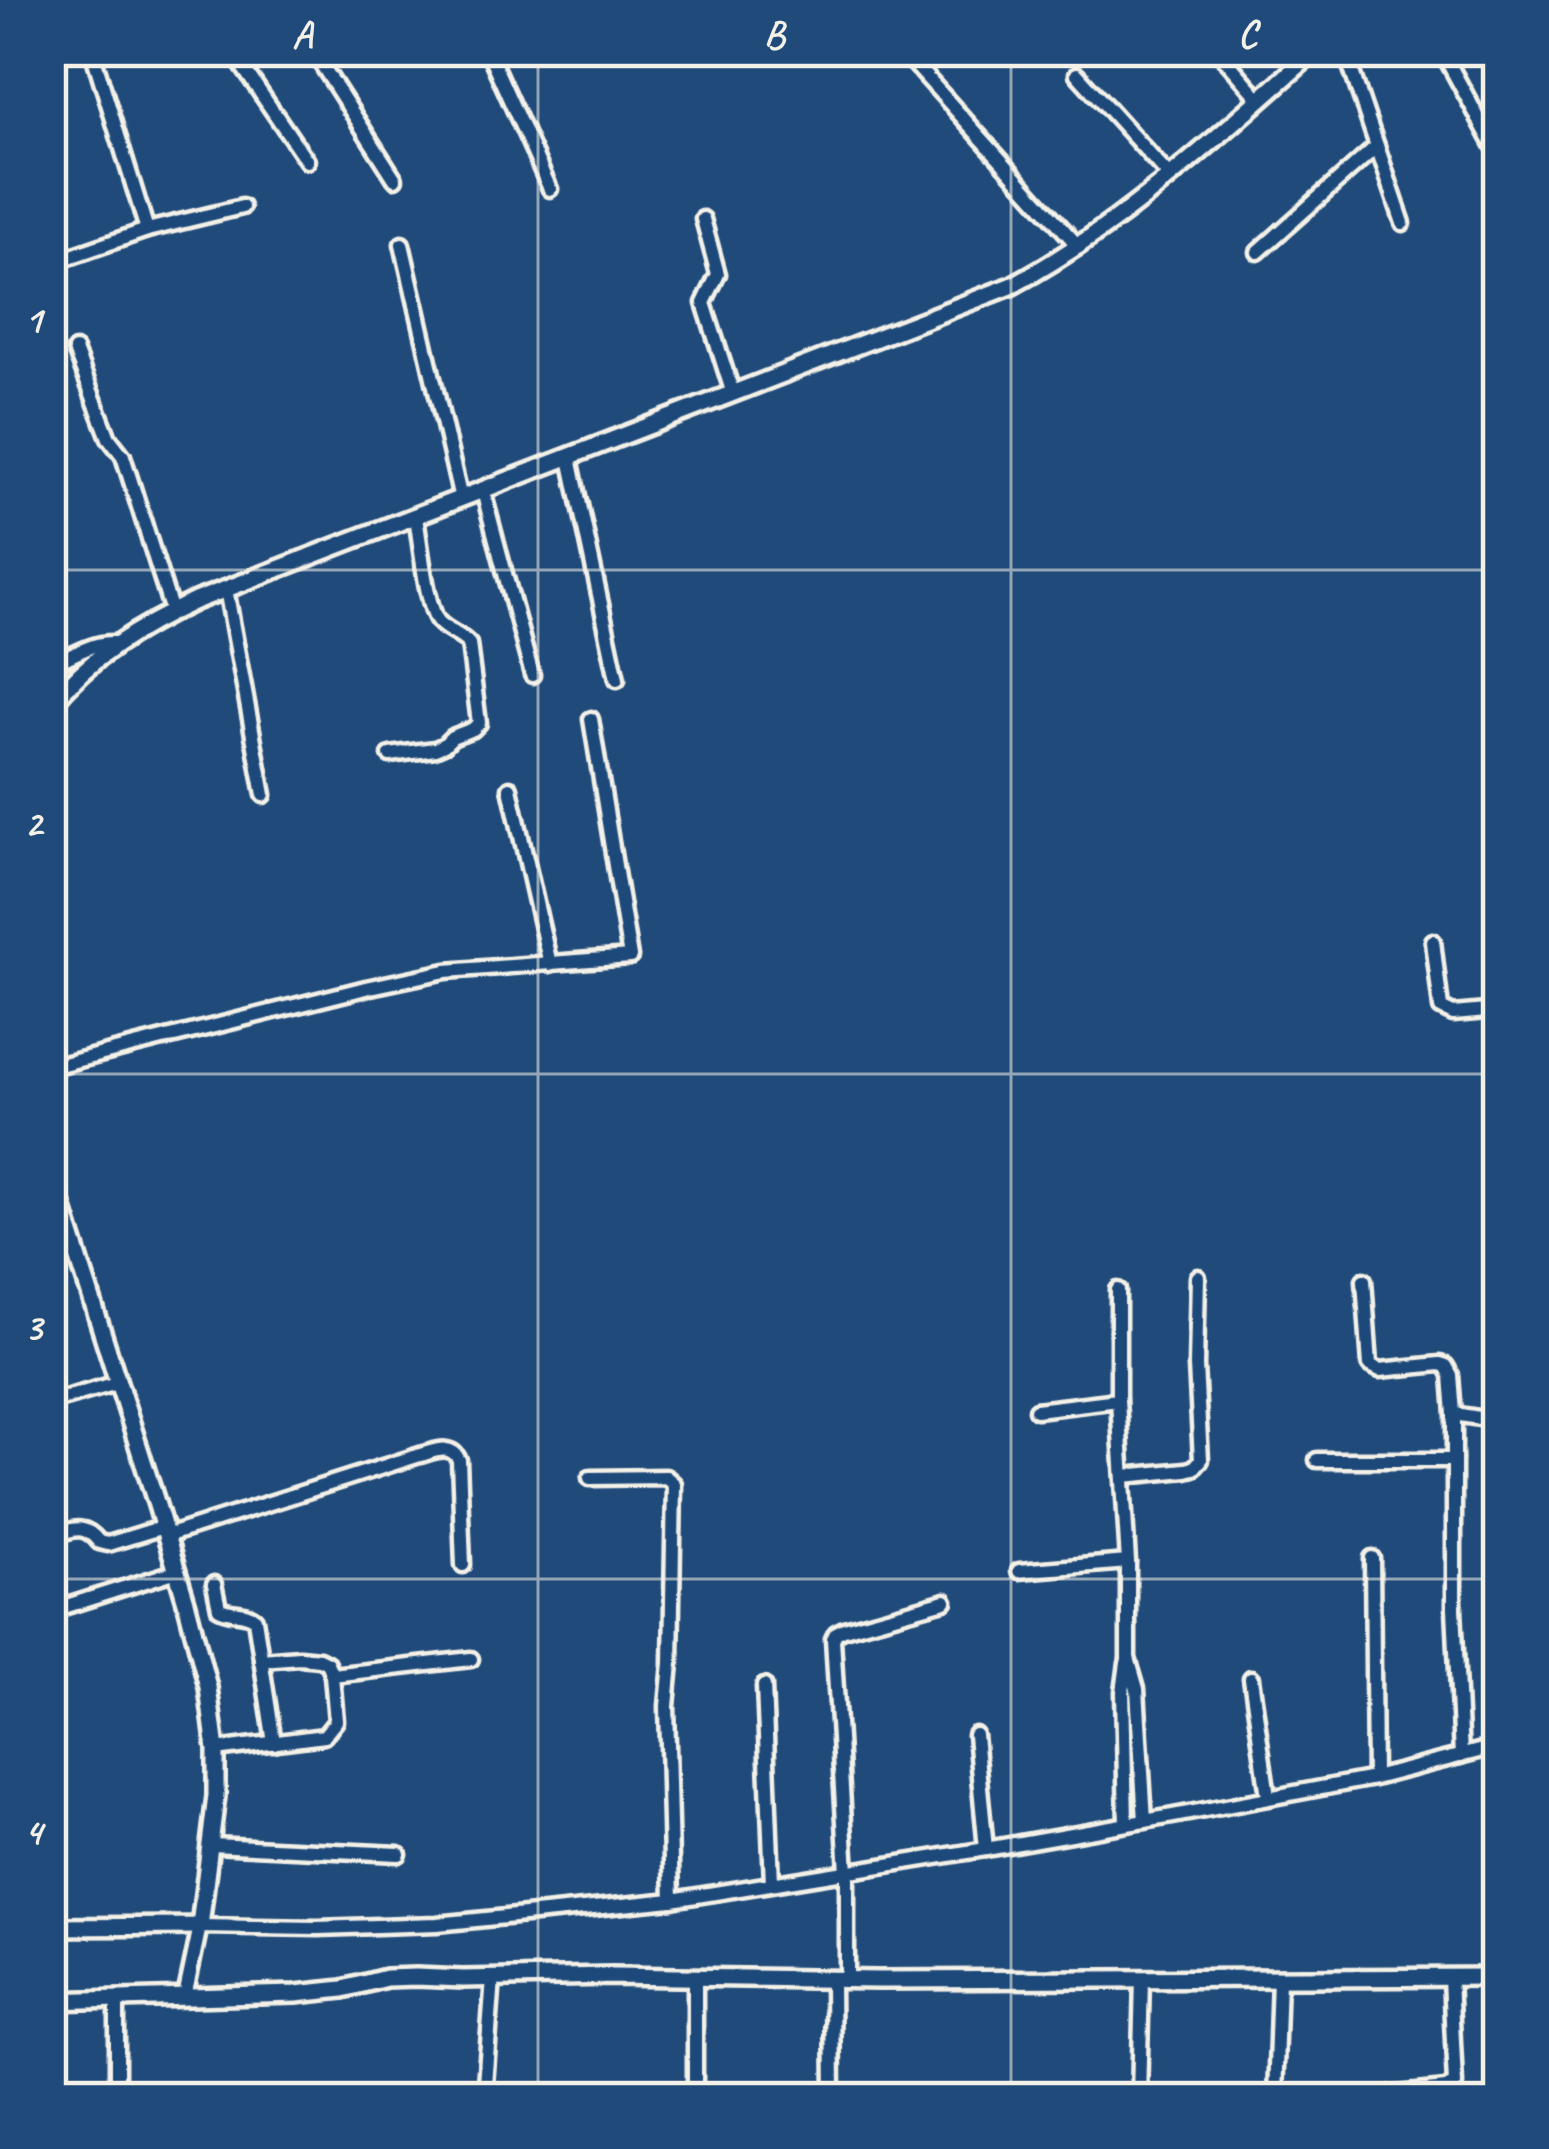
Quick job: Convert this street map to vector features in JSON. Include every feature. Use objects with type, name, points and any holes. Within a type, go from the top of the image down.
[{"type":"main road","points":[[51,705],[83,668],[172,612],[991,295],[1034,274],[1132,210],[1315,51]]},
{"type":"main road","points":[[51,1171],[177,1571],[208,1687],[216,1750],[212,1845],[200,1926],[51,1927]]},
{"type":"main road","points":[[51,2001],[296,1994],[398,1977],[1491,1977]]},
{"type":"street","points":[[92,51],[147,230]]},
{"type":"street","points":[[232,51],[307,161]]},
{"type":"street","points":[[313,51],[394,179]]},
{"type":"street","points":[[488,51],[550,189]]},
{"type":"street","points":[[903,51],[1078,247]]},
{"type":"street","points":[[1218,51],[1259,98]]},
{"type":"street","points":[[1345,51],[1403,224]]},
{"type":"street","points":[[1442,51],[1494,138],[1498,154]]},
{"type":"street","points":[[1077,74],[1170,177]]},
{"type":"street","points":[[1258,252],[1377,146]]},
{"type":"street","points":[[51,224],[61,254],[69,257],[147,230],[242,207]]},
{"type":"street","points":[[703,219],[718,274],[704,303],[733,394]]},
{"type":"street","points":[[402,244],[461,499]]},
{"type":"street","points":[[75,350],[109,438],[123,456],[172,612]]},
{"type":"street","points":[[570,458],[616,679]]},
{"type":"street","points":[[483,491],[532,675]]},
{"type":"street","points":[[391,755],[444,745],[473,729],[480,718],[469,644],[439,622],[431,605],[416,517]]},
{"type":"street","points":[[226,589],[264,795]]},
{"type":"street","points":[[51,637],[56,663],[99,643],[116,643]]},
{"type":"street","points":[[51,1067],[446,971],[630,957],[591,719]]},
{"type":"street","points":[[510,788],[550,964]]},
{"type":"street","points":[[1433,941],[1442,1008],[1453,1014],[1498,1010]]},
{"type":"street","points":[[1124,1476],[1186,1470],[1201,1460],[1198,1277]]},
{"type":"street","points":[[1364,1280],[1370,1365],[1380,1370],[1440,1364],[1451,1375],[1461,1756]]},
{"type":"street","points":[[1118,1290],[1118,1400],[1128,1562],[1128,1658],[1123,1692],[1126,1823]]},
{"type":"street","points":[[51,1402],[118,1383]]},
{"type":"street","points":[[1036,1410],[1118,1400]]},
{"type":"street","points":[[1454,1414],[1498,1421]]},
{"type":"street","points":[[51,1536],[83,1529],[108,1544],[450,1450],[459,1460],[463,1565]]},
{"type":"street","points":[[1317,1460],[1454,1460]]},
{"type":"street","points":[[590,1478],[666,1477],[674,1484],[667,1706],[672,1900]]},
{"type":"street","points":[[1372,1558],[1374,1778]]},
{"type":"street","points":[[1019,1571],[1128,1562]]},
{"type":"street","points":[[51,1611],[177,1571]]},
{"type":"street","points":[[214,1584],[219,1608],[256,1619],[274,1743]]},
{"type":"street","points":[[832,2098],[847,1872],[833,1639],[844,1629],[945,1600]]},
{"type":"street","points":[[216,1750],[314,1738],[331,1731],[336,1721],[327,1663],[313,1658],[261,1660]]},
{"type":"street","points":[[1128,1658],[1137,1689],[1145,1821]]},
{"type":"street","points":[[332,1675],[471,1659]]},
{"type":"street","points":[[1251,1678],[1268,1796]]},
{"type":"street","points":[[764,1686],[772,1882]]},
{"type":"street","points":[[975,1735],[986,1850]]},
{"type":"street","points":[[185,1997],[200,1926],[437,1924],[672,1900],[1145,1821],[1374,1778],[1498,1747]]},
{"type":"street","points":[[212,1845],[399,1854]]},
{"type":"street","points":[[1491,1977],[1498,2087]]},
{"type":"street","points":[[484,2098],[493,1978]]},
{"type":"street","points":[[695,1978],[695,2098]]},
{"type":"street","points":[[1139,2098],[1142,1978]]},
{"type":"street","points":[[1275,2098],[1279,1978]]},
{"type":"street","points":[[1360,2098],[1446,2089],[1455,2084],[1450,1978]]},
{"type":"street","points":[[117,2000],[117,2098]]}]
